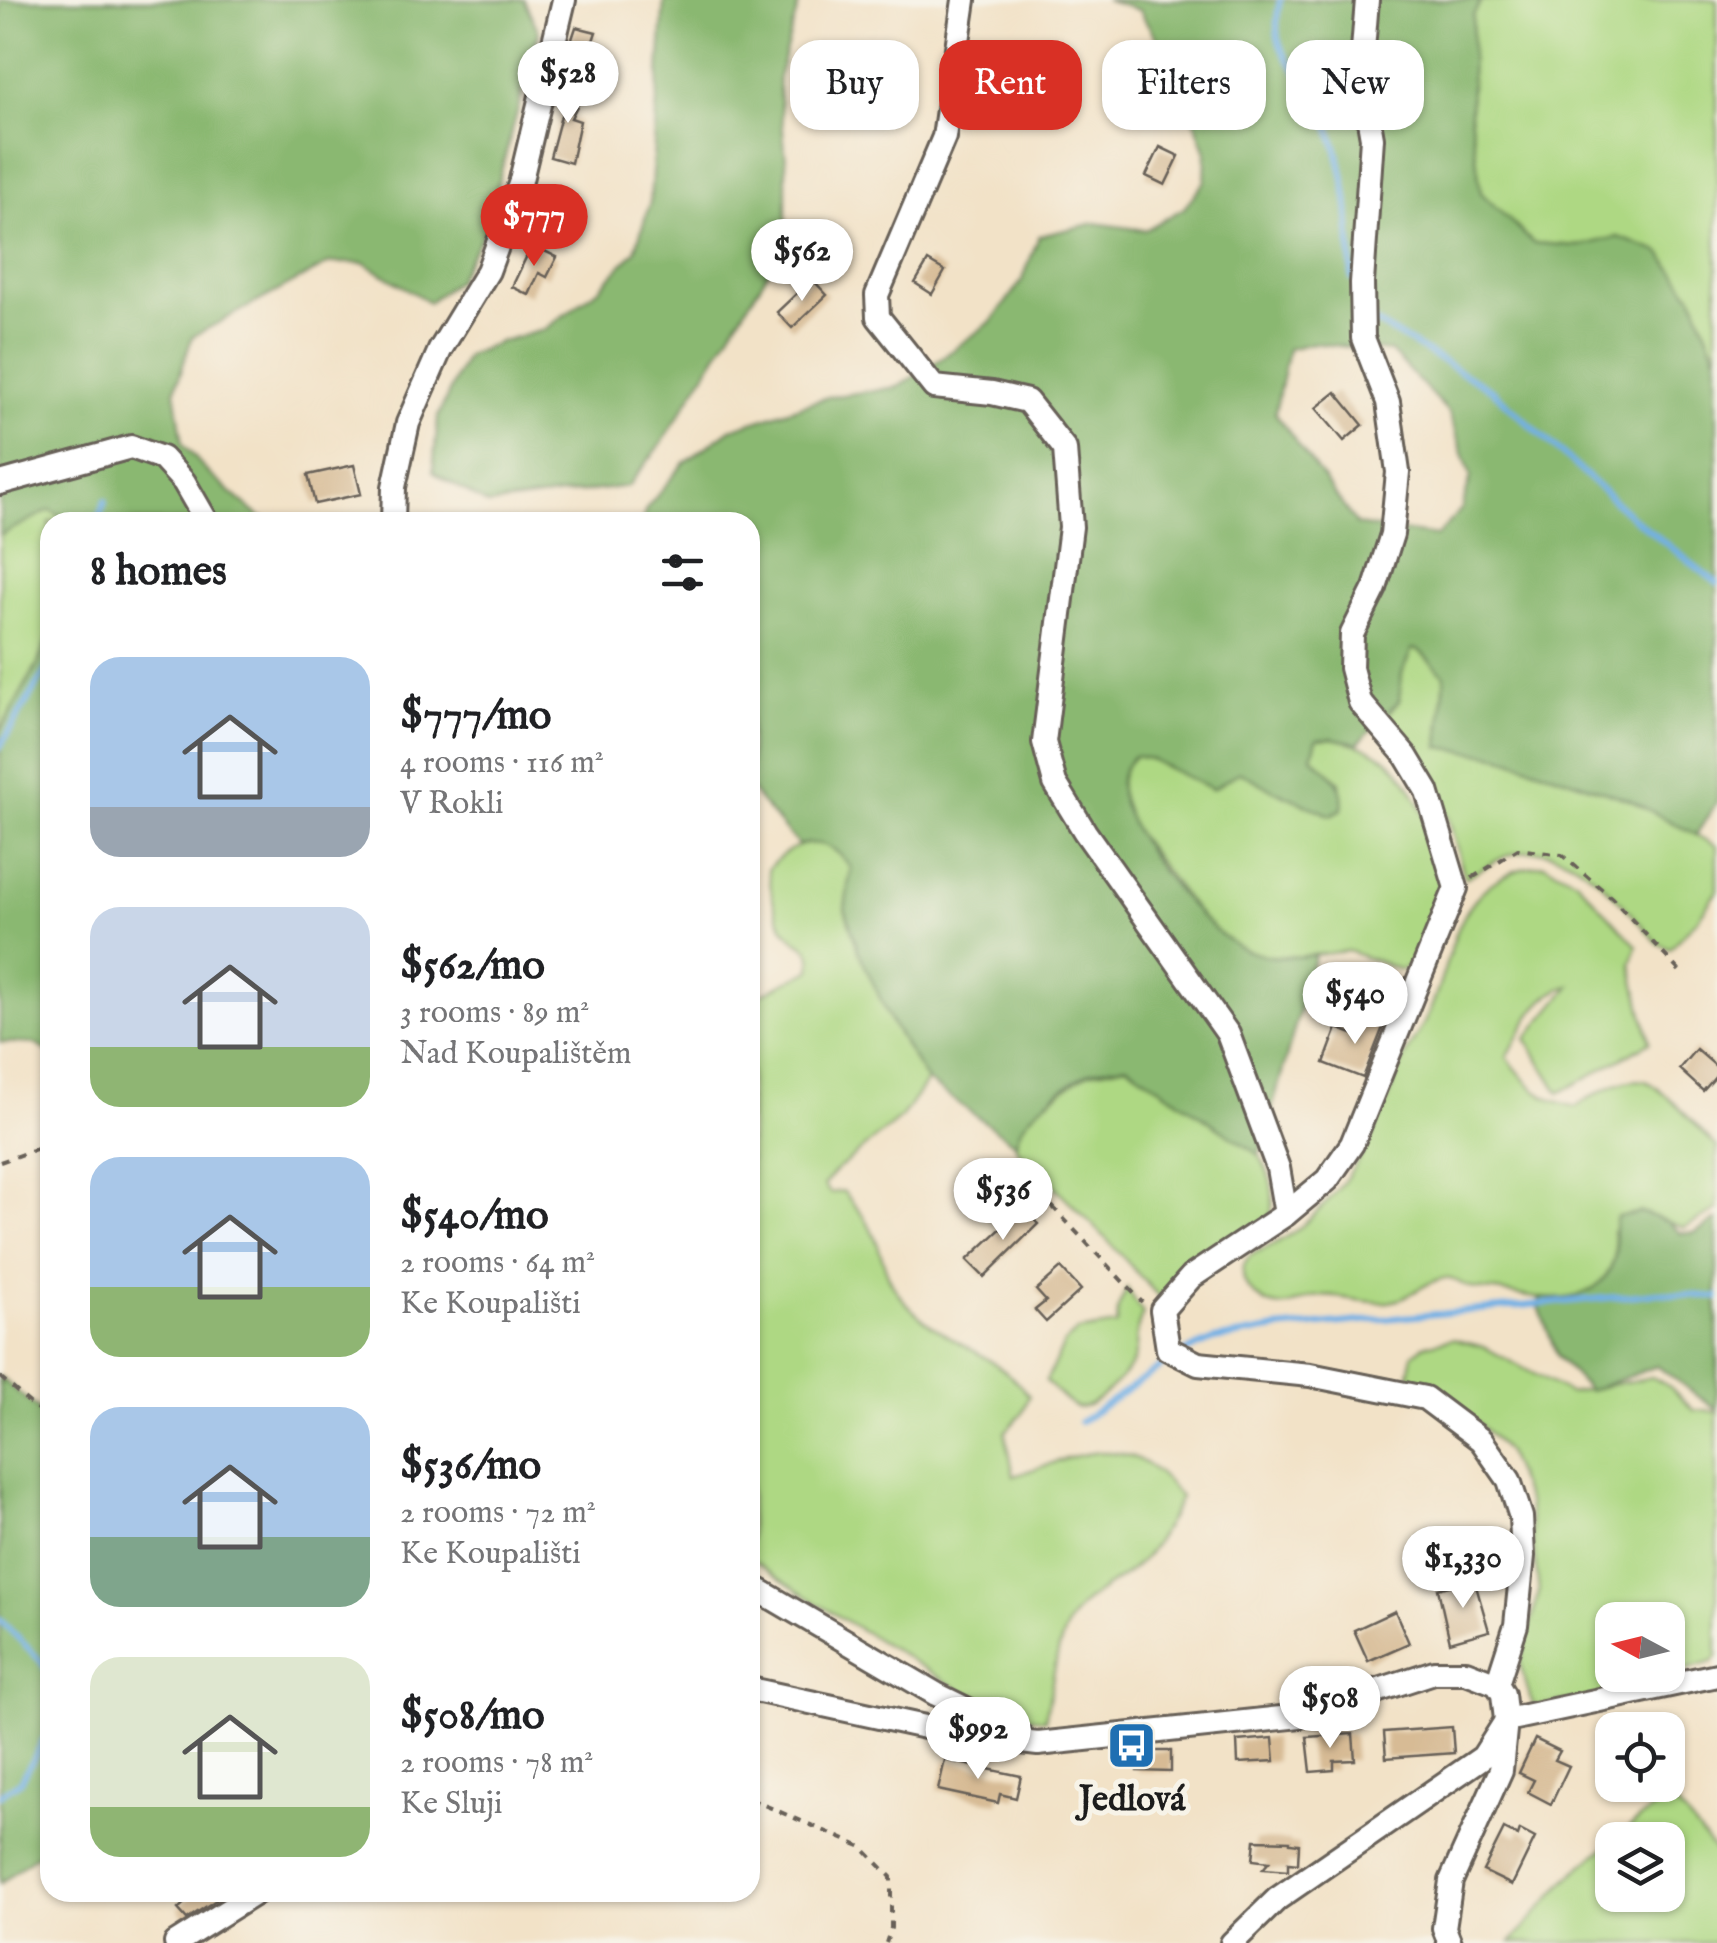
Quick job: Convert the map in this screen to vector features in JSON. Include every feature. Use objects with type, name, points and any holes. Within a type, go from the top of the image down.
[{"type":"street","points":[[393,512],[394,487],[408,423],[440,350],[488,270],[520,184],[564,0]]},
{"type":"street","points":[[964,0],[944,137],[877,295],[878,317],[934,387],[1027,401],[1064,449],[1071,527],[1044,742],[1054,783],[1228,1034],[1278,1168],[1286,1214]]},
{"type":"street","points":[[1367,0],[1362,74],[1372,138],[1362,338],[1388,402],[1398,472],[1392,534],[1375,588],[1352,634],[1351,668],[1360,702],[1406,756],[1426,790],[1456,888],[1352,1144],[1326,1180],[1286,1214],[1192,1278],[1162,1310],[1168,1349],[1198,1364],[1310,1375],[1425,1398],[1481,1440],[1508,1480],[1521,1517],[1523,1556],[1516,1624],[1497,1684]]},
{"type":"street","points":[[0,483],[131,447],[162,458],[184,482],[201,512]]},
{"type":"street","points":[[760,1591],[936,1694],[1038,1744]]},
{"type":"street","points":[[760,1691],[962,1735],[1038,1744],[1300,1716],[1434,1672],[1466,1672],[1497,1684],[1503,1694],[1506,1720],[1502,1770],[1451,1881],[1444,1928],[1450,1943]]},
{"type":"street","points":[[1232,1943],[1277,1899],[1483,1756],[1506,1720],[1717,1675]]},
{"type":"street","points":[[176,1943],[241,1902]]},
{"type":"path","points":[[1456,888],[1518,849],[1562,855],[1612,898],[1684,976]]},
{"type":"path","points":[[0,1162],[40,1148]]},
{"type":"path","points":[[1019,1171],[1164,1325]]},
{"type":"path","points":[[0,1377],[40,1412]]},
{"type":"path","points":[[760,1802],[862,1847],[891,1878],[892,1928],[886,1943]]},
{"type":"green space","points":[[0,0],[524,0],[539,32],[485,230],[456,281],[429,302],[364,263],[330,263],[192,337],[175,390],[183,444],[209,474],[254,512],[50,510],[0,535]]},
{"type":"green space","points":[[664,0],[800,0],[778,78],[786,161],[786,227],[770,269],[662,443],[628,486],[488,505],[433,472],[438,416],[466,356],[544,330],[599,289],[635,251],[650,202]]},
{"type":"green space","points":[[1105,0],[1482,0],[1473,15],[1470,115],[1481,193],[1533,243],[1578,246],[1618,237],[1660,252],[1693,297],[1717,358],[1717,802],[1696,835],[1630,800],[1500,756],[1439,747],[1445,676],[1419,650],[1412,649],[1402,673],[1399,701],[1358,743],[1317,739],[1312,757],[1335,779],[1342,792],[1342,809],[1330,815],[1240,772],[1212,789],[1150,759],[1134,756],[1120,780],[1125,809],[1151,856],[1189,904],[1209,924],[1246,950],[1280,957],[1315,955],[1259,1155],[1127,1065],[1093,1071],[1067,1085],[1024,1124],[1016,1144],[927,1081],[891,1022],[858,950],[845,909],[851,868],[829,847],[798,845],[760,801],[760,512],[645,512],[684,463],[731,429],[828,397],[898,387],[942,358],[992,321],[1022,281],[1039,236],[1095,223],[1145,230],[1184,208],[1205,181],[1206,152],[1198,130],[1266,130],[1266,40],[1158,40],[1139,10]],"holes":[[[1313,343],[1391,352],[1449,413],[1471,476],[1462,508],[1437,536],[1357,525],[1275,413],[1288,349]]]},
{"type":"green space","points":[[1482,0],[1717,0],[1717,358],[1693,297],[1618,237],[1578,246],[1532,243],[1481,193],[1470,115],[1473,14]]},
{"type":"green space","points":[[40,515],[40,658],[0,731],[0,535]]},
{"type":"green space","points":[[1411,649],[1419,650],[1445,675],[1439,747],[1500,756],[1630,800],[1717,846],[1717,891],[1670,949],[1658,943],[1598,880],[1562,857],[1521,852],[1465,878],[1448,817],[1417,760],[1382,721],[1399,701],[1402,673]]},
{"type":"green space","points":[[40,658],[40,1047],[0,1042],[0,731]]},
{"type":"green space","points":[[1317,739],[1354,743],[1389,761],[1411,788],[1430,828],[1441,870],[1443,905],[1418,963],[1400,970],[1348,951],[1298,957],[1244,950],[1210,930],[1129,823],[1119,787],[1124,766],[1134,756],[1150,759],[1212,789],[1239,771],[1330,815],[1342,809],[1340,782],[1312,757]]},
{"type":"green space","points":[[818,841],[838,850],[851,868],[845,909],[891,1022],[927,1081],[902,1117],[833,1173],[824,1185],[830,1193],[843,1191],[864,1217],[890,1279],[907,1304],[936,1329],[999,1367],[1029,1396],[1021,1415],[1005,1432],[1014,1476],[1084,1454],[1123,1454],[1142,1461],[1161,1475],[1180,1497],[1141,1562],[1087,1601],[1072,1618],[1059,1650],[1045,1720],[1002,1709],[965,1692],[760,1565],[760,995],[811,970],[808,949],[787,932],[779,918],[768,869],[790,850]]},
{"type":"green space","points":[[1544,864],[1576,880],[1637,946],[1631,964],[1650,1042],[1559,1093],[1526,1039],[1570,986],[1539,1004],[1507,1057],[1536,1090],[1576,1107],[1621,1083],[1640,1080],[1655,1086],[1717,1147],[1717,1210],[1684,1228],[1641,1212],[1613,1232],[1614,1258],[1602,1281],[1580,1296],[1567,1299],[1479,1290],[1447,1279],[1389,1302],[1322,1296],[1281,1306],[1263,1301],[1246,1285],[1245,1263],[1311,1218],[1356,1164],[1378,1123],[1406,1053],[1429,1013],[1469,908],[1486,888],[1510,873]]},
{"type":"green space","points":[[1127,1065],[1259,1155],[1272,1186],[1269,1219],[1160,1298],[1016,1148],[1016,1134],[1027,1117],[1067,1087],[1088,1073]]},
{"type":"green space","points":[[1641,1212],[1668,1222],[1680,1233],[1695,1233],[1717,1219],[1717,1410],[1657,1366],[1589,1391],[1557,1356],[1538,1304],[1541,1298],[1577,1296],[1597,1285],[1615,1255],[1617,1217]]},
{"type":"green space","points":[[1127,1288],[1143,1314],[1134,1359],[1109,1390],[1090,1404],[1076,1407],[1046,1381],[1065,1342],[1078,1331],[1117,1325],[1118,1308]]},
{"type":"green space","points":[[1452,1339],[1484,1347],[1569,1393],[1652,1377],[1670,1387],[1693,1410],[1717,1412],[1717,1657],[1712,1662],[1685,1670],[1685,1602],[1595,1602],[1595,1692],[1614,1692],[1538,1706],[1532,1703],[1520,1664],[1539,1592],[1528,1504],[1507,1453],[1491,1435],[1458,1407],[1421,1392],[1409,1373],[1413,1354],[1425,1345]]},
{"type":"green space","points":[[0,1377],[40,1411],[40,1852],[0,1884]]},
{"type":"green space","points":[[1662,1802],[1674,1802],[1717,1854],[1717,1943],[1511,1943],[1566,1880],[1595,1855],[1595,1912],[1685,1912],[1685,1822],[1636,1822]]},
{"type":"building","points":[[576,27],[596,32],[586,62],[566,57]]},
{"type":"building","points":[[570,82],[585,90],[571,118],[580,121],[571,163],[550,157]]},
{"type":"building","points":[[1160,147],[1179,156],[1165,185],[1146,176]]},
{"type":"building","points":[[532,245],[557,257],[547,277],[539,273],[529,295],[512,287]]},
{"type":"building","points":[[928,261],[945,271],[932,294],[915,283]]},
{"type":"building","points":[[812,279],[827,295],[792,328],[777,312]]},
{"type":"building","points":[[1336,392],[1363,425],[1344,441],[1316,408]]},
{"type":"building","points":[[354,465],[361,494],[315,504],[308,475]]},
{"type":"building","points":[[1366,1014],[1385,1022],[1363,1078],[1324,1063],[1337,1028],[1358,1036]]},
{"type":"building","points":[[1696,1049],[1717,1067],[1717,1075],[1703,1091],[1679,1069]]},
{"type":"building","points":[[1023,1208],[1038,1224],[984,1277],[967,1260]]},
{"type":"building","points":[[1061,1268],[1081,1290],[1046,1322],[1035,1310],[1046,1301],[1036,1290]]},
{"type":"building","points":[[1474,1579],[1489,1631],[1450,1642],[1438,1589]]},
{"type":"building","points":[[1395,1611],[1409,1643],[1368,1661],[1354,1630]]},
{"type":"building","points":[[1452,1727],[1454,1753],[1386,1758],[1384,1732]]},
{"type":"building","points":[[1353,1734],[1355,1760],[1334,1761],[1334,1770],[1311,1772],[1307,1737]]},
{"type":"building","points":[[1273,1738],[1275,1761],[1238,1763],[1237,1741]]},
{"type":"building","points":[[1535,1739],[1560,1751],[1555,1760],[1569,1766],[1551,1804],[1528,1792],[1534,1780],[1519,1773]]},
{"type":"building","points":[[1137,1751],[1171,1751],[1171,1772],[1137,1771]]},
{"type":"building","points":[[945,1760],[1021,1776],[1016,1798],[1000,1794],[998,1803],[938,1790]]},
{"type":"building","points":[[1504,1829],[1518,1836],[1520,1830],[1535,1838],[1512,1885],[1483,1871]]},
{"type":"building","points":[[1255,1840],[1299,1844],[1298,1864],[1288,1863],[1288,1871],[1263,1869],[1269,1862],[1253,1860]]},
{"type":"building","points":[[185,1902],[213,1902],[187,1919],[178,1909]]},
{"type":"waterway","points":[[1280,0],[1277,29],[1282,49],[1320,105],[1342,168],[1350,223],[1352,279]]},
{"type":"waterway","points":[[1368,318],[1492,390],[1627,513],[1717,583]]},
{"type":"waterway","points":[[101,512],[105,501]]},
{"type":"waterway","points":[[0,747],[40,680]]},
{"type":"waterway","points":[[1185,1352],[1214,1340],[1277,1329],[1658,1293],[1717,1297]]},
{"type":"waterway","points":[[1080,1422],[1174,1358]]},
{"type":"waterway","points":[[0,1620],[40,1660]]},
{"type":"waterway","points":[[0,1795],[21,1781],[40,1747]]},
{"type":"place","name":"Jedlová","points":[[1132,1746]]}]
